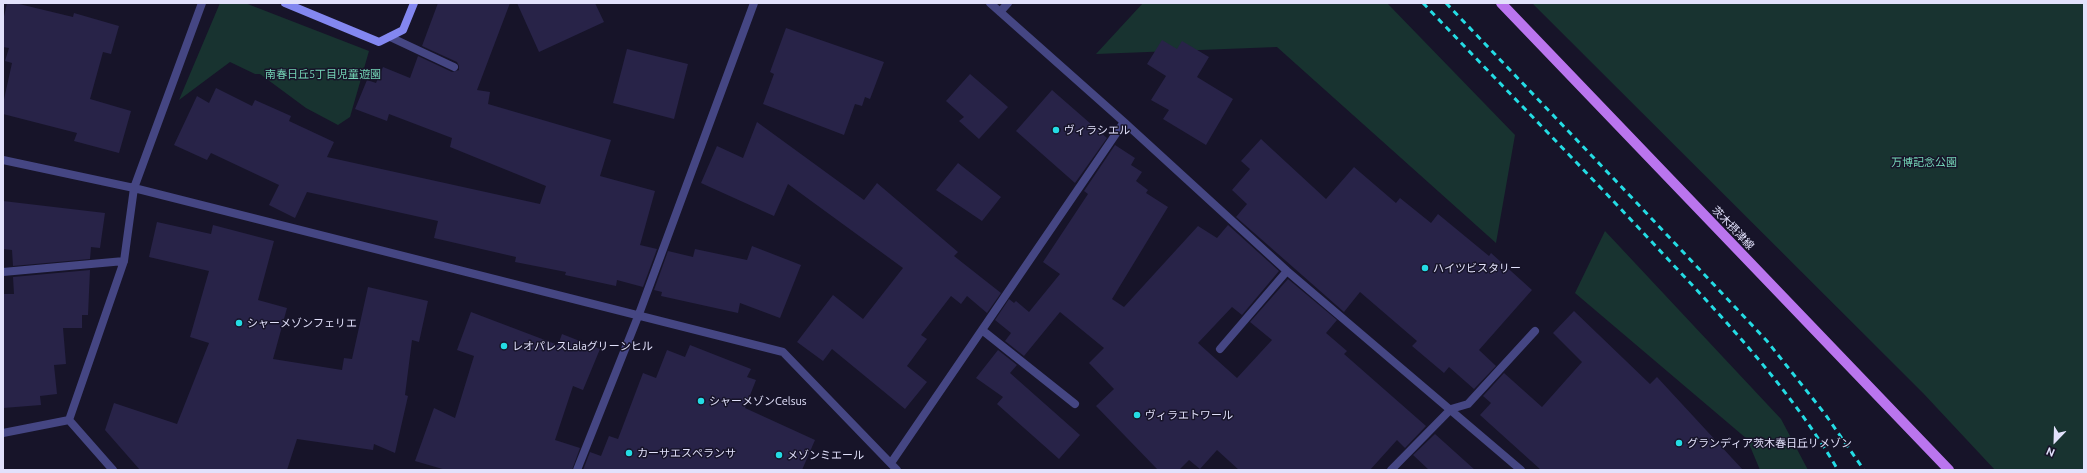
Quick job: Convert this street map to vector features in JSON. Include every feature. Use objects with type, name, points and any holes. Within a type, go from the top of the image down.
[{"type":"main road","name":"茨木摂津線","points":[[1501,3],[1949,470]]},
{"type":"street","points":[[69,420],[124,261],[134,188],[202,3]]},
{"type":"street","points":[[285,3],[379,42],[403,30],[414,3]]},
{"type":"street","points":[[577,470],[639,314],[754,3]]},
{"type":"street","points":[[990,3],[1124,122],[1287,271],[1522,470]]},
{"type":"street","points":[[1000,12],[1008,3]]},
{"type":"street","points":[[390,37],[454,67]]},
{"type":"street","points":[[891,463],[1124,122]]},
{"type":"street","points":[[3,160],[134,188],[639,314],[783,352],[897,470]]},
{"type":"street","points":[[3,272],[124,261]]},
{"type":"street","points":[[1220,349],[1287,271]]},
{"type":"street","points":[[982,330],[1075,404]]},
{"type":"street","points":[[1391,470],[1451,409],[1468,404],[1535,331]]},
{"type":"street","points":[[3,433],[69,420]]},
{"type":"street","points":[[69,420],[113,470]]},
{"type":"green space","name":"南春日丘5丁目児童遊園","points":[[220,3],[245,3],[369,51],[350,117],[338,125],[306,108],[260,74],[255,74],[230,62],[179,100]]},
{"type":"green space","points":[[1143,3],[1387,3],[1515,135],[1496,243],[1277,47],[1096,54]]},
{"type":"green space","name":"万博記念公園","points":[[1532,3],[2084,3],[2084,470],[1995,470],[1923,393]]},
{"type":"green space","points":[[1605,231],[1781,419],[1808,470],[1760,470],[1747,439],[1575,293]]},
{"type":"building","points":[[7,3],[15,3],[73,17],[74,13],[119,26],[111,54],[103,52],[90,99],[131,111],[119,153],[74,141],[77,133],[3,114],[3,104],[12,63],[5,61],[9,48],[3,47],[3,21]]},
{"type":"building","points":[[438,3],[510,3],[477,90],[490,92],[488,104],[611,140],[600,176],[655,191],[640,245],[657,249],[643,287],[617,280],[616,286],[565,275],[566,272],[515,262],[516,257],[434,238],[438,221],[307,192],[295,218],[269,205],[279,185],[211,153],[207,160],[174,145],[197,96],[209,103],[216,88],[252,106],[255,100],[291,116],[289,121],[334,142],[327,157],[540,204],[546,186],[450,147],[452,138],[389,114],[387,121],[355,109],[367,80],[376,83],[383,67],[410,78],[418,56],[452,72],[459,70],[457,62],[422,46]]},
{"type":"building","points":[[517,3],[595,3],[604,22],[539,52]]},
{"type":"building","points":[[786,28],[884,62],[870,99],[865,97],[862,106],[855,104],[844,135],[763,104],[774,74],[770,72]]},
{"type":"building","points":[[1162,40],[1177,49],[1182,41],[1209,57],[1197,77],[1233,99],[1206,145],[1163,119],[1169,110],[1151,100],[1166,76],[1147,64]]},
{"type":"building","points":[[627,49],[688,64],[674,119],[613,103]]},
{"type":"building","points":[[970,74],[1008,107],[979,139],[959,121],[964,117],[946,101]]},
{"type":"building","name":"ヴィラシエル","points":[[1052,90],[1107,138],[1075,183],[1016,131]]},
{"type":"building","points":[[757,122],[864,200],[877,183],[958,252],[954,256],[1001,293],[987,313],[967,296],[961,304],[951,296],[921,335],[927,339],[907,366],[927,382],[905,409],[832,349],[823,361],[797,342],[833,295],[863,319],[903,268],[788,184],[774,216],[701,183],[717,146],[743,158]]},
{"type":"building","points":[[1261,139],[1326,199],[1354,167],[1396,203],[1400,198],[1431,223],[1438,214],[1489,256],[1491,253],[1532,290],[1479,350],[1496,366],[1474,389],[1449,367],[1444,373],[1412,346],[1417,341],[1360,292],[1344,312],[1236,217],[1247,204],[1232,190],[1250,169],[1241,161]]},
{"type":"building","points":[[1115,145],[1135,158],[1131,165],[1142,172],[1136,181],[1148,190],[1146,193],[1168,207],[1112,299],[1124,307],[1198,226],[1217,238],[1228,225],[1279,271],[1242,315],[1232,307],[1198,343],[1237,378],[1272,340],[1250,322],[1288,279],[1337,320],[1326,333],[1347,351],[1344,354],[1426,426],[1405,448],[1397,440],[1370,470],[1239,470],[1217,450],[1200,469],[1189,460],[1179,470],[1158,470],[1096,406],[1114,389],[1089,363],[1104,348],[1060,312],[1024,356],[1005,341],[1011,333],[995,320],[1009,299],[1014,303],[1016,301],[1029,312],[1060,274],[1043,262],[1088,194],[1084,191]]},
{"type":"building","points":[[958,163],[1001,197],[982,221],[936,190]]},
{"type":"building","points":[[3,201],[105,213],[100,248],[91,247],[90,259],[13,266],[12,250],[3,249]]},
{"type":"building","points":[[157,222],[211,234],[213,225],[274,241],[258,300],[287,308],[273,359],[342,370],[344,358],[352,359],[368,287],[428,301],[419,342],[412,340],[405,395],[408,396],[395,453],[374,444],[373,450],[297,439],[287,470],[140,470],[105,430],[114,403],[177,424],[209,343],[190,337],[209,271],[149,257]]},
{"type":"building","points":[[752,246],[801,265],[780,318],[740,303],[738,313],[661,296],[662,292],[654,290],[668,251],[693,257],[695,249],[747,260]]},
{"type":"building","points":[[90,270],[88,315],[82,315],[82,328],[63,328],[66,364],[54,365],[57,394],[40,396],[41,405],[3,408],[3,294],[14,294],[13,277]]},
{"type":"building","points":[[1574,311],[1650,384],[1657,377],[1743,470],[1541,470],[1480,415],[1491,403],[1483,396],[1504,373],[1542,407],[1582,362],[1553,333]]},
{"type":"building","points":[[471,312],[558,345],[562,334],[600,349],[583,390],[573,386],[555,440],[580,448],[572,470],[446,470],[415,461],[434,408],[455,418],[474,356],[457,350]]},
{"type":"building","points":[[690,345],[751,369],[747,377],[756,380],[745,408],[815,440],[802,470],[583,470],[590,452],[601,456],[609,436],[618,439],[643,373],[656,378],[667,350],[685,357]]},
{"type":"building","points":[[998,350],[1017,365],[1010,373],[1080,435],[1059,459],[997,404],[1003,397],[976,378]]},
{"type":"building","points":[[1435,434],[1475,470],[1429,470],[1413,455]]},
{"type":"railway","points":[[1423,3],[1688,280],[1734,331],[1779,384],[1800,412],[1838,470]]},
{"type":"railway","points":[[1446,3],[1767,341],[1825,414],[1864,470]]},
{"type":"place","name":"ヴィラシエル","points":[[1056,130]]},
{"type":"place","name":"ハイツビスタリー","points":[[1425,268]]},
{"type":"place","name":"シャーメゾンフェリエ","points":[[239,323]]},
{"type":"place","name":"レオパレスLalaグリーンヒル","points":[[504,346]]},
{"type":"place","name":"シャーメゾンCelsus","points":[[701,401]]},
{"type":"place","name":"ヴィラエトワール","points":[[1137,415]]},
{"type":"place","name":"グランディア茨木春日丘リメゾン","points":[[1679,443]]},
{"type":"place","name":"カーサエスペランサ","points":[[629,453]]},
{"type":"place","name":"メゾンミエール","points":[[779,455]]}]
